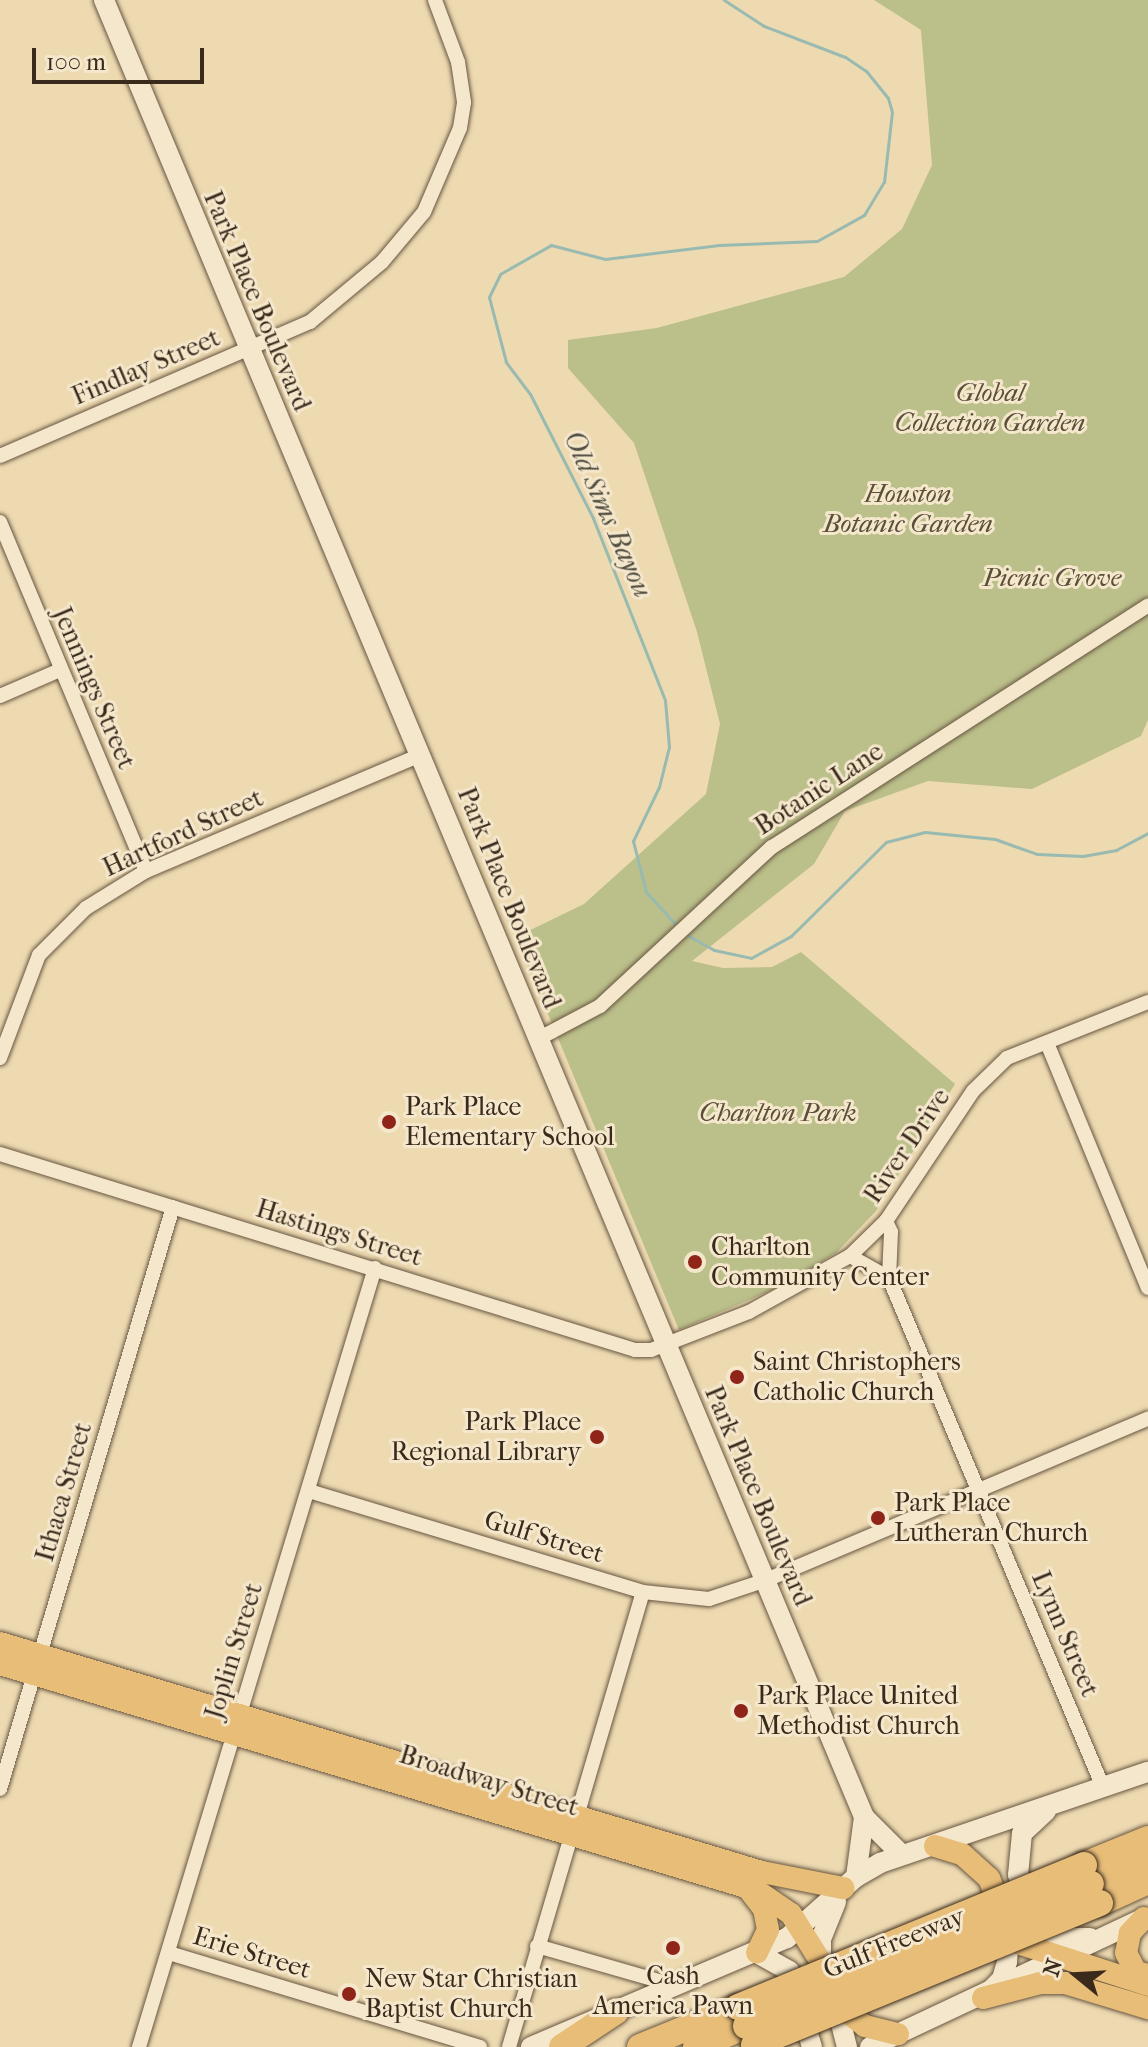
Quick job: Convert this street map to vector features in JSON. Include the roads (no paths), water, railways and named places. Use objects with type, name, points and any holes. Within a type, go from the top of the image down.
[{"type":"highway","name":"Gulf Freeway","points":[[1091,1884],[1148,1839]]},
{"type":"highway","name":"Gulf Freeway","points":[[696,2047],[747,2031],[1148,1859]]},
{"type":"highway","name":"Gulf Freeway","points":[[1091,1884],[1148,1881]]},
{"type":"highway","points":[[562,2047],[615,2012]]},
{"type":"highway","name":"Gulf Freeway","points":[[640,2047],[747,2031]]},
{"type":"main road","name":"Broadway Street","points":[[0,1643],[38,1665],[572,1825],[768,1896],[800,1928],[821,1962],[836,2004]]},
{"type":"main road","name":"Broadway Street","points":[[0,1664],[38,1665]]},
{"type":"main road","name":"Broadway Street","points":[[572,1825],[762,1872],[849,1882]]},
{"type":"main road","points":[[935,1846],[962,1854],[989,1878],[1009,1931],[1034,1952],[1148,1985]]},
{"type":"main road","points":[[735,1883],[752,1892],[764,1909],[768,1930],[757,1953]]},
{"type":"main road","points":[[1146,1917],[1130,1933],[1126,1953],[1136,1972],[1148,1975]]},
{"type":"main road","points":[[983,1998],[1040,1983],[1065,1983],[1148,2008]]},
{"type":"main road","points":[[836,2004],[865,2026],[892,2040]]},
{"type":"street","name":"Park Place Boulevard","points":[[104,0],[864,1817],[901,1854]]},
{"type":"street","name":"Findlay Street","points":[[0,456],[310,322],[382,262],[424,212],[453,155],[464,102],[458,62],[435,0]]},
{"type":"street","name":"Jennings Street","points":[[0,522],[146,871]]},
{"type":"street","name":"Botanic Lane","points":[[538,1039],[579,1021],[614,993],[744,870],[790,834],[1148,606]]},
{"type":"street","points":[[0,696],[60,670]]},
{"type":"street","name":"Hartford Street","points":[[0,1058],[39,955],[86,908],[146,871],[421,755]]},
{"type":"street","name":"River Drive","points":[[665,1345],[749,1312],[850,1256],[886,1221],[973,1091],[1007,1058],[1148,1002]]},
{"type":"street","points":[[1047,1043],[1148,1288]]},
{"type":"street","name":"Hastings Street","points":[[0,1154],[635,1350],[665,1345]]},
{"type":"street","name":"Ithaca Street","points":[[0,1789],[173,1207]]},
{"type":"street","name":"Lynn Street","points":[[886,1221],[891,1232],[889,1278],[1103,1787]]},
{"type":"street","points":[[850,1256],[889,1278]]},
{"type":"street","name":"Joplin Street","points":[[139,2047],[375,1268]]},
{"type":"street","name":"Gulf Street","points":[[309,1491],[643,1592],[709,1599],[766,1580],[1148,1419]]},
{"type":"street","points":[[509,2047],[643,1592]]},
{"type":"street","points":[[531,2047],[673,1985],[757,1953],[800,1928],[849,1882],[901,1854],[935,1846],[1148,1772]]},
{"type":"street","points":[[1055,1804],[1022,1833],[1018,1875],[1056,1938],[1102,1937]]},
{"type":"street","points":[[821,1962],[826,1921],[849,1882],[864,1817]]},
{"type":"street","points":[[870,2047],[983,1998],[1146,1917]]},
{"type":"street","points":[[983,1998],[1002,1979],[1009,1931]]},
{"type":"street","points":[[537,1946],[673,1985]]},
{"type":"street","name":"Erie Street","points":[[169,1953],[461,2045],[480,2047]]},
{"type":"street","points":[[757,1953],[789,1971],[812,2047]]},
{"type":"street","points":[[836,2004],[847,2047]]},
{"type":"waterway","name":"Old Sims Bayou","points":[[678,927],[646,892],[633,841],[659,787],[669,747],[665,700],[593,518],[530,394],[506,362],[489,297],[500,274],[551,245],[605,259],[719,245],[817,241],[864,215],[884,182],[892,112],[888,98],[866,71],[845,57],[764,26],[724,0]]},
{"type":"waterway","name":"Old Sims Bayou","points":[[687,935],[714,950],[751,958],[791,936],[886,842],[925,832],[995,839],[1037,854],[1083,856],[1116,850],[1148,833]]},
{"type":"place","name":"Park Place Elementary School","points":[[389,1122]]},
{"type":"place","name":"Charlton Community Center","points":[[695,1262]]},
{"type":"place","name":"Saint Christophers Catholic Church","points":[[737,1377]]},
{"type":"place","name":"Park Place Regional Library","points":[[597,1437]]},
{"type":"place","name":"Park Place Lutheran Church","points":[[878,1518]]},
{"type":"place","name":"Park Place United Methodist Church","points":[[741,1711]]},
{"type":"place","name":"Cash America Pawn","points":[[673,1948]]},
{"type":"place","name":"New Star Christian Baptist Church","points":[[349,1994]]},
{"type":"park label","name":"Global Collection Garden","points":[[990,408]]},
{"type":"park label","name":"Houston Botanic Garden","points":[[908,509]]},
{"type":"park label","name":"Picnic Grove","points":[[1052,578]]},
{"type":"park label","name":"Charlton Park","points":[[778,1113]]}]
